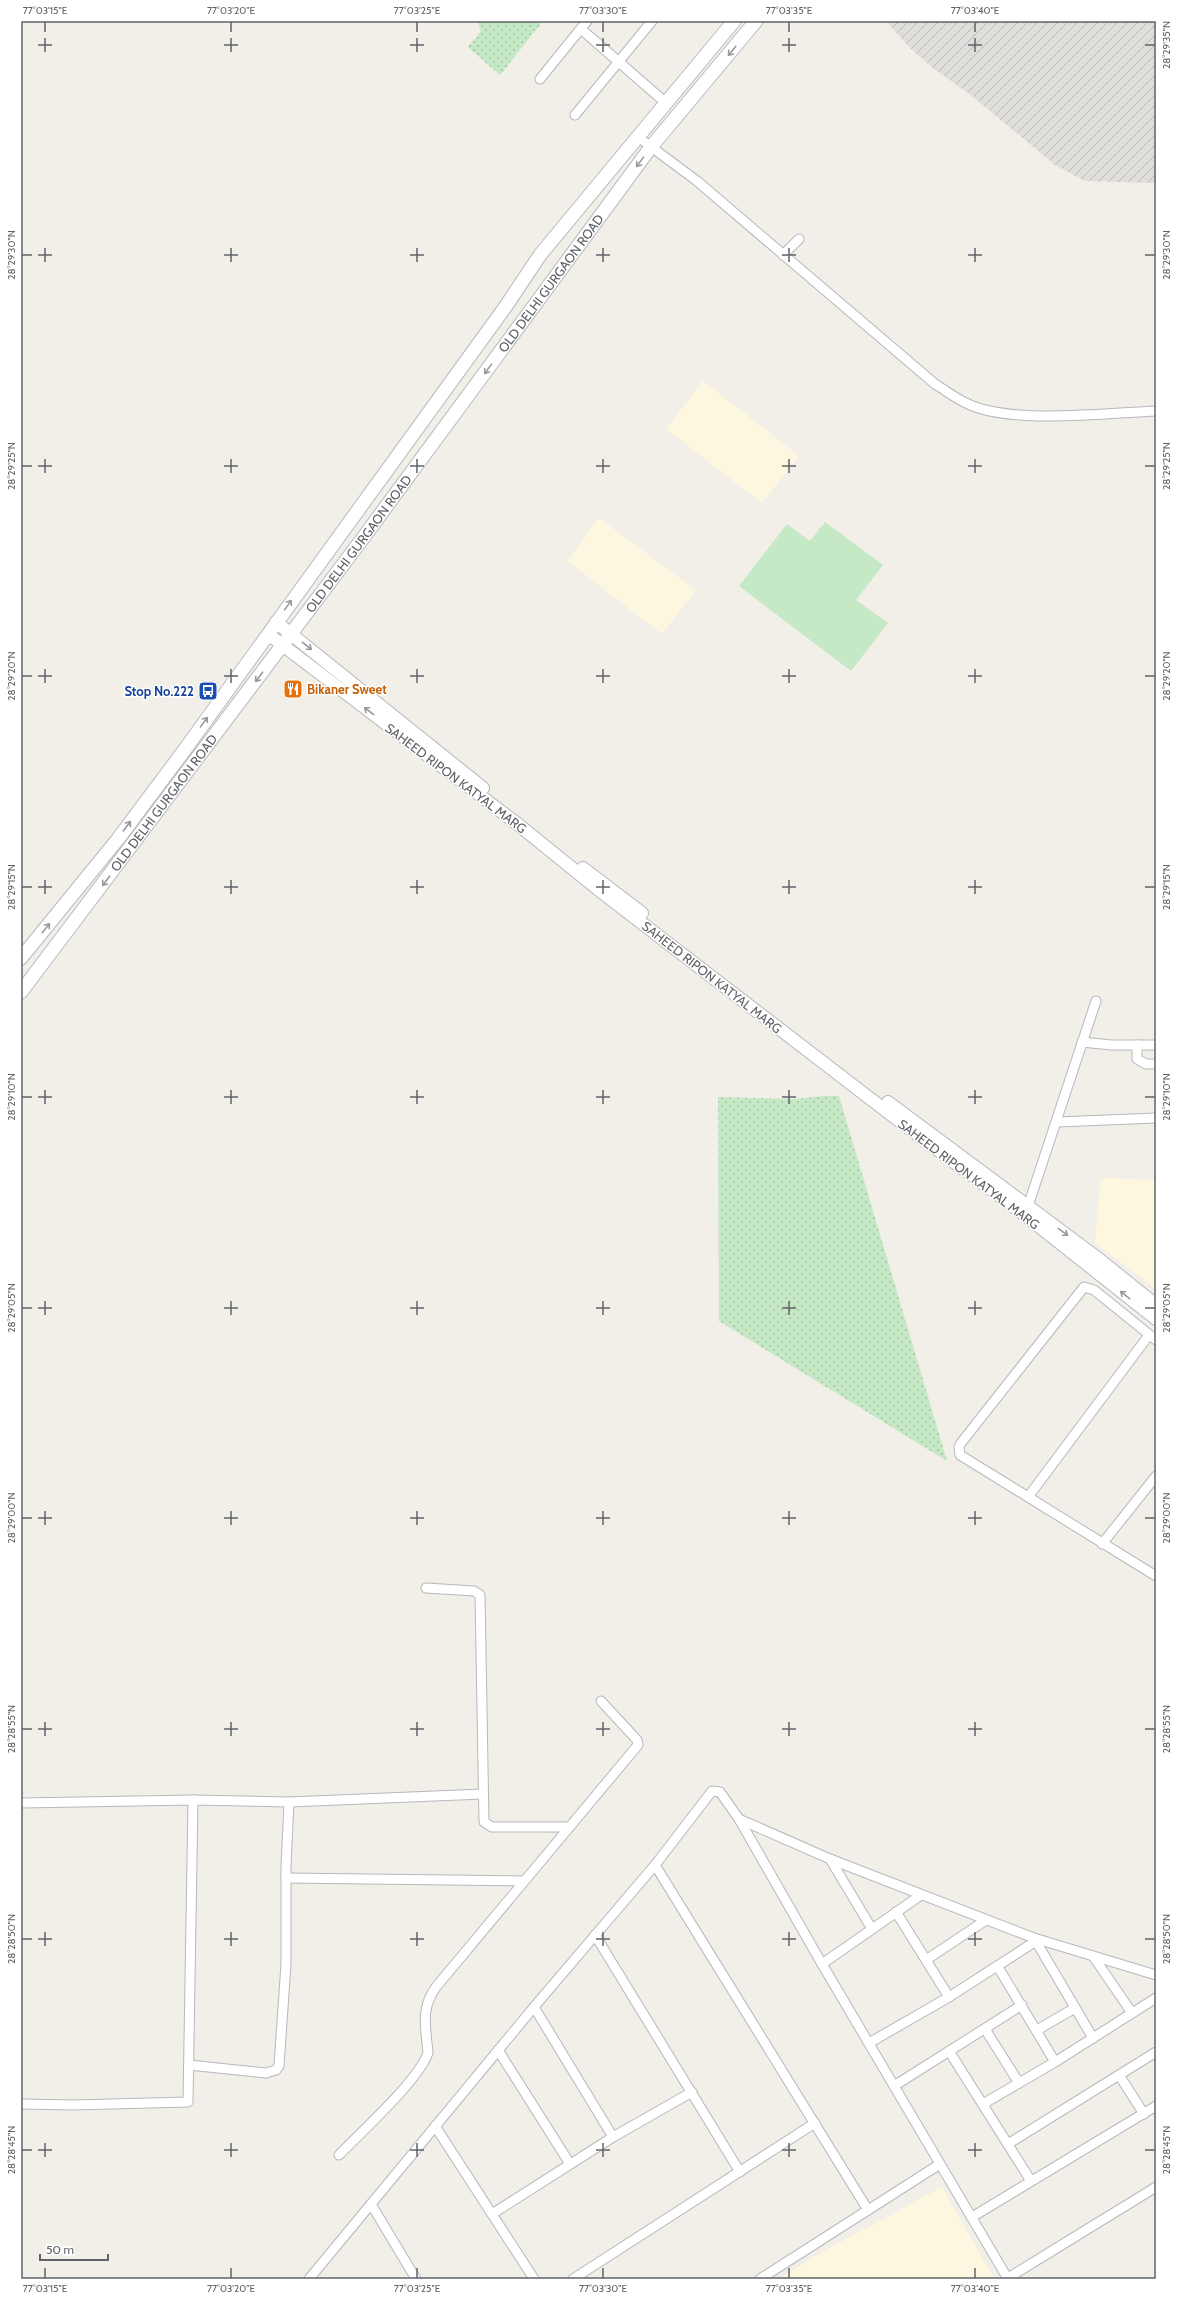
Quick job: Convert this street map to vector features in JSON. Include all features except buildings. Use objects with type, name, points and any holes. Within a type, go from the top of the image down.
[{"type":"main road","name":"OLD DELHI GURGAON ROAD","points":[[21,958],[122,833],[506,306],[540,255],[734,21]]},
{"type":"main road","name":"OLD DELHI GURGAON ROAD","points":[[21,992],[292,634],[651,147],[756,21]]},
{"type":"street","points":[[540,79],[587,21]]},
{"type":"street","points":[[574,115],[652,21]]},
{"type":"street","points":[[581,29],[666,103]]},
{"type":"street","points":[[638,137],[696,181],[935,384],[967,404],[1000,413],[1032,416],[1156,411]]},
{"type":"street","points":[[783,255],[799,239]]},
{"type":"street","name":"SAHEED RIPON KATYAL MARG","points":[[276,622],[549,841],[831,1064],[1028,1206],[1094,1262],[1156,1319]]},
{"type":"street","name":"SAHEED RIPON KATYAL MARG","points":[[268,634],[515,822],[604,894],[1094,1262],[1156,1304]]},
{"type":"street","points":[[1028,1206],[1096,1002]]},
{"type":"street","points":[[1082,1042],[1156,1045]]},
{"type":"street","points":[[1137,1045],[1137,1059],[1146,1064],[1156,1064]]},
{"type":"street","points":[[1057,1122],[1156,1118]]},
{"type":"street","points":[[1028,1497],[1152,1338],[1094,1290],[1084,1287],[1080,1289],[961,1443],[959,1447],[960,1455],[1102,1544],[1156,1576]]},
{"type":"street","points":[[1102,1544],[1156,1476]]},
{"type":"street","points":[[426,1588],[474,1591],[480,1594],[483,1817],[486,1825],[492,1827],[569,1827]]},
{"type":"street","points":[[339,2155],[402,2089],[425,2060],[428,2053],[425,2009],[428,1998],[523,1881],[638,1745],[637,1740],[601,1701]]},
{"type":"street","points":[[312,2278],[498,2050],[655,1865],[712,1791],[720,1792],[739,1819],[822,1964],[1008,2279],[1156,2187]]},
{"type":"street","points":[[21,1803],[193,1800],[288,1802],[483,1794]]},
{"type":"street","points":[[21,2104],[73,2105],[188,2102],[193,1800]]},
{"type":"street","points":[[189,2064],[266,2073],[276,2070],[279,2066],[286,1964],[288,1802]]},
{"type":"street","points":[[739,1819],[830,1859],[1035,1940],[1156,1975]]},
{"type":"street","points":[[830,1859],[872,1929]]},
{"type":"street","points":[[655,1865],[868,2210]]},
{"type":"street","points":[[286,1878],[523,1881]]},
{"type":"street","points":[[822,1964],[921,1895]]},
{"type":"street","points":[[896,1912],[949,1997]]},
{"type":"street","points":[[926,1960],[986,1920]]},
{"type":"street","points":[[595,1935],[740,2172]]},
{"type":"street","points":[[869,2043],[998,1967],[1035,1940]]},
{"type":"street","points":[[1035,1940],[1093,2038]]},
{"type":"street","points":[[1093,1956],[1132,2013]]},
{"type":"street","points":[[998,1967],[1055,2062]]},
{"type":"street","points":[[983,2104],[1055,2062],[1156,1998]]},
{"type":"street","points":[[894,2086],[1022,2005]]},
{"type":"street","points":[[534,2007],[613,2137]]},
{"type":"street","points":[[1037,2030],[1075,2008]]},
{"type":"street","points":[[985,2029],[1019,2082]]},
{"type":"street","points":[[498,2050],[570,2164]]},
{"type":"street","points":[[949,2051],[1031,2181]]},
{"type":"street","points":[[1008,2144],[1156,2052]]},
{"type":"street","points":[[1119,2075],[1144,2114]]},
{"type":"street","points":[[492,2214],[613,2137],[692,2092]]},
{"type":"street","points":[[972,2217],[1156,2106]]},
{"type":"street","points":[[573,2279],[815,2123]]},
{"type":"street","points":[[435,2126],[534,2279]]},
{"type":"street","points":[[760,2279],[940,2164]]},
{"type":"street","points":[[371,2204],[416,2279]]},
{"type":"shaded area","points":[[886,21],[1156,21],[1156,183],[1085,181],[1055,165],[972,96],[934,69],[908,46]]},
{"type":"shaded area","points":[[703,381],[799,456],[762,503],[666,429]]},
{"type":"shaded area","points":[[599,518],[696,590],[662,634],[567,561]]},
{"type":"shaded area","points":[[1103,1178],[1156,1180],[1156,1289],[1095,1243],[1100,1182]]},
{"type":"shaded area","points":[[942,2187],[994,2279],[779,2279],[817,2255]]},
{"type":"green space","points":[[477,21],[543,21],[500,75],[468,47],[481,31]]},
{"type":"green space","points":[[825,522],[883,565],[856,600],[888,623],[851,671],[739,586],[787,524],[810,541]]},
{"type":"green space","points":[[839,1096],[947,1461],[719,1321],[718,1097],[796,1099]]},
{"type":"place","name":"Bikaner Sweet","points":[[293,689]]},
{"type":"place","name":"Stop No.222","points":[[208,691]]}]
